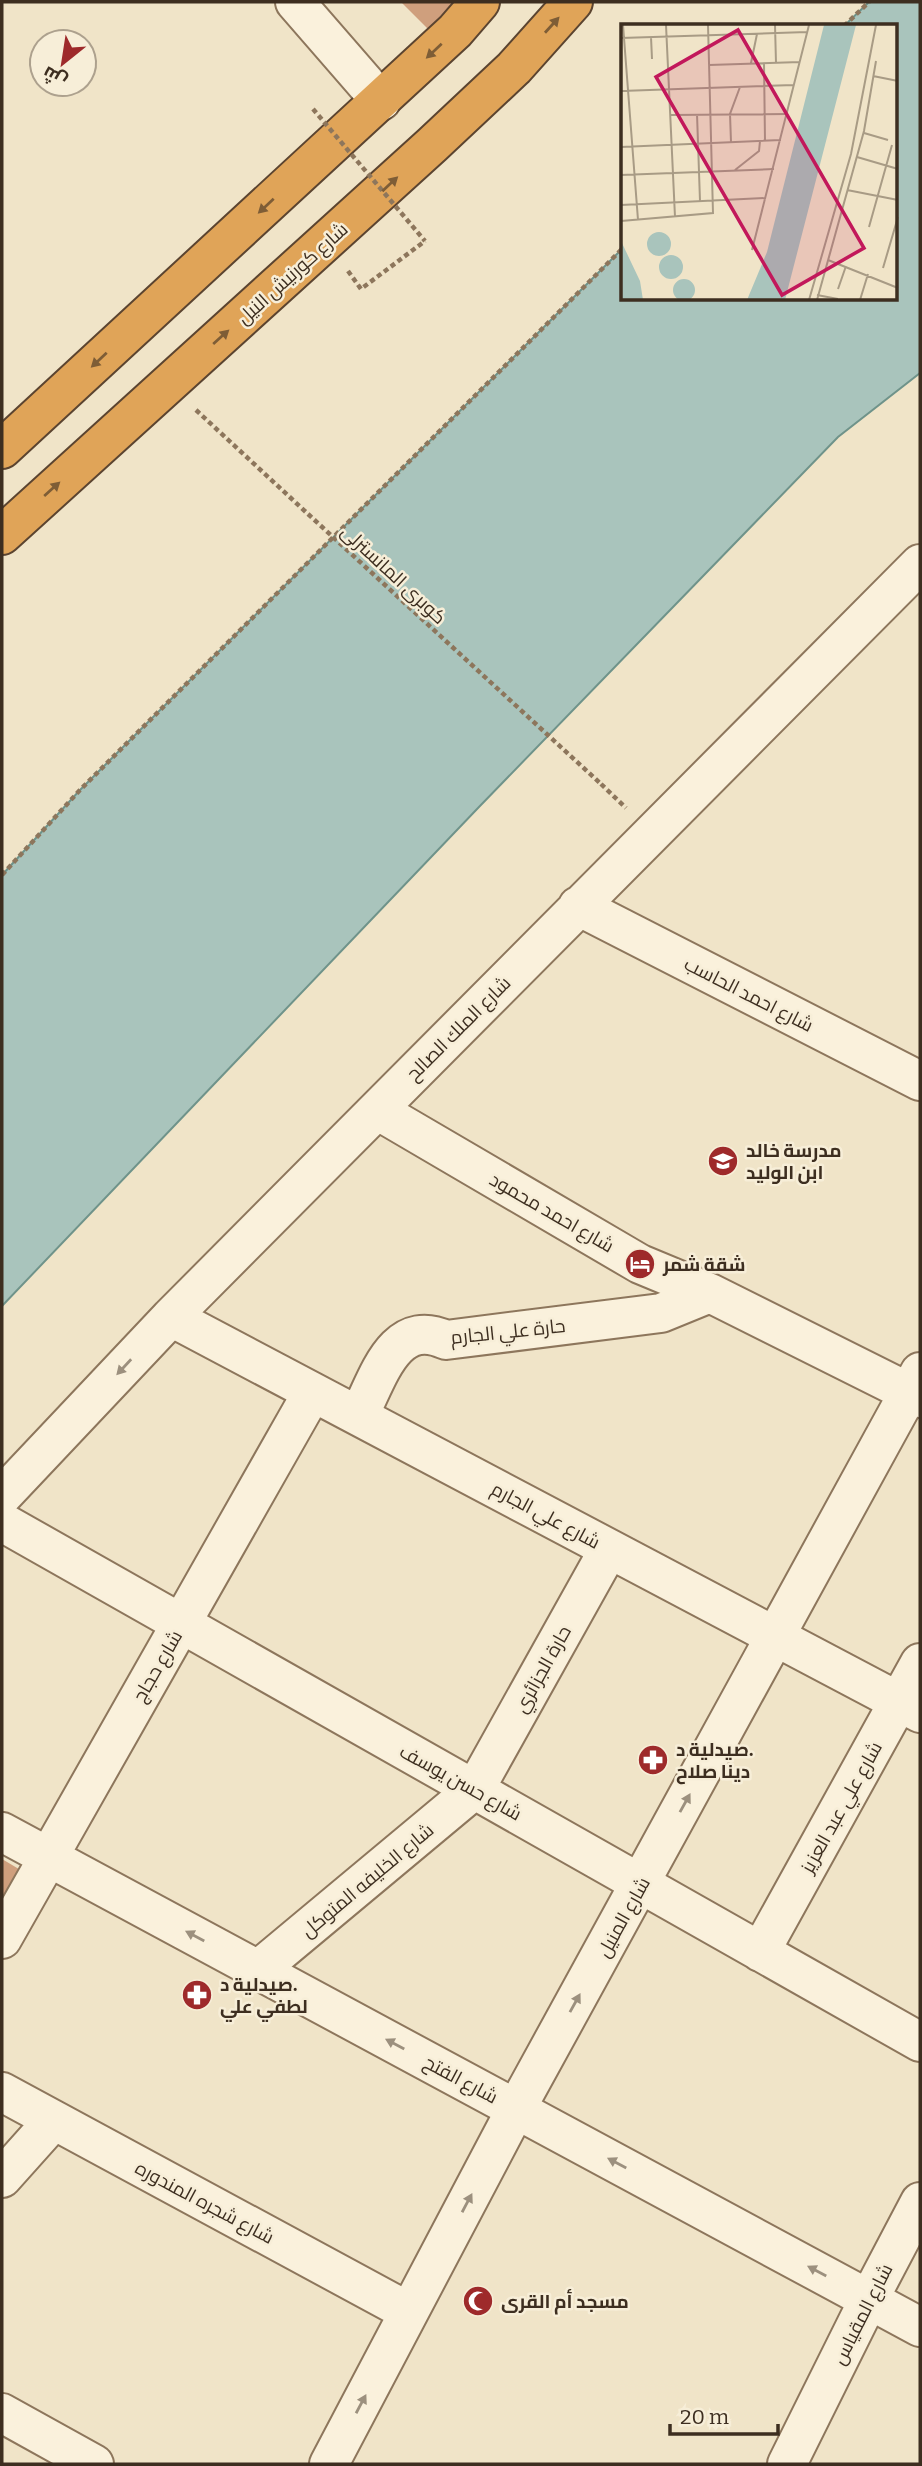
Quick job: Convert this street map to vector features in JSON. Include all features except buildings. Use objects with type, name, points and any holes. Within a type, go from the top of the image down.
[{"type":"highway","points":[[2,449],[381,101],[455,31],[480,2]]},
{"type":"highway","name":"شارع كورنيش النيل","points":[[2,535],[333,237],[514,68],[573,2]]},
{"type":"street","points":[[295,2],[381,101]]},
{"type":"street","name":"شارع الملك الصالح","points":[[2,1496],[171,1317],[920,564]]},
{"type":"street","name":"شارع احمد الحاسب","points":[[578,906],[920,1081]]},
{"type":"street","name":"شارع احمد محمود","points":[[377,1110],[640,1264],[917,1387]]},
{"type":"street","name":"حارة علي الجارم","points":[[359,1415],[391,1353],[399,1343],[410,1336],[434,1335],[446,1340],[661,1314],[710,1293]]},
{"type":"street","name":"شارع علي الجارم","points":[[171,1317],[910,1708]]},
{"type":"street","name":"شارع المنيل","points":[[329,2464],[516,2109],[776,1636],[917,1387]]},
{"type":"street","name":"شارع حجاج","points":[[2,1939],[312,1392]]},
{"type":"street","name":"شارع حسن يوسف","points":[[2,1522],[920,2042]]},
{"type":"street","name":"حارة الجزائري","points":[[475,1789],[609,1549]]},
{"type":"street","name":"شارع علي عبد العزيز","points":[[761,1952],[910,1708],[920,1663]]},
{"type":"street","name":"شارع الخليفه المتوكل","points":[[258,1970],[475,1789]]},
{"type":"street","name":"شارع الفتح","points":[[2,1832],[920,2327]]},
{"type":"street","name":"شارع شجره المندوره","points":[[2,2092],[409,2312]]},
{"type":"street","points":[[2,2178],[53,2121]]},
{"type":"street","name":"شارع المقياس","points":[[787,2464],[920,2202]]},
{"type":"street","points":[[2,2413],[94,2464]]},
{"type":"path","points":[[846,24],[869,2]]},
{"type":"path","points":[[313,108],[425,241],[361,289]]},
{"type":"path","points":[[2,875],[80,790],[621,250]]},
{"type":"path","name":"كوبرى المانسترلى","points":[[169,385],[601,784]]},
{"type":"water","points":[[869,2],[920,2],[920,373],[838,437],[478,808],[2,1306],[2,875],[80,790],[621,250],[621,301],[898,301],[898,24],[846,24]]},
{"type":"place","name":"مدرسة خالد ابن الوليد","points":[[723,1161]]},
{"type":"place","name":"شقة شمر","points":[[640,1264]]},
{"type":"place","name":"صيدلية د. دينا صلاح","points":[[653,1760]]},
{"type":"place","name":"صيدلية د. لطفي علي","points":[[197,1995]]},
{"type":"place","name":"مسجد أم القرى","points":[[478,2301]]}]
